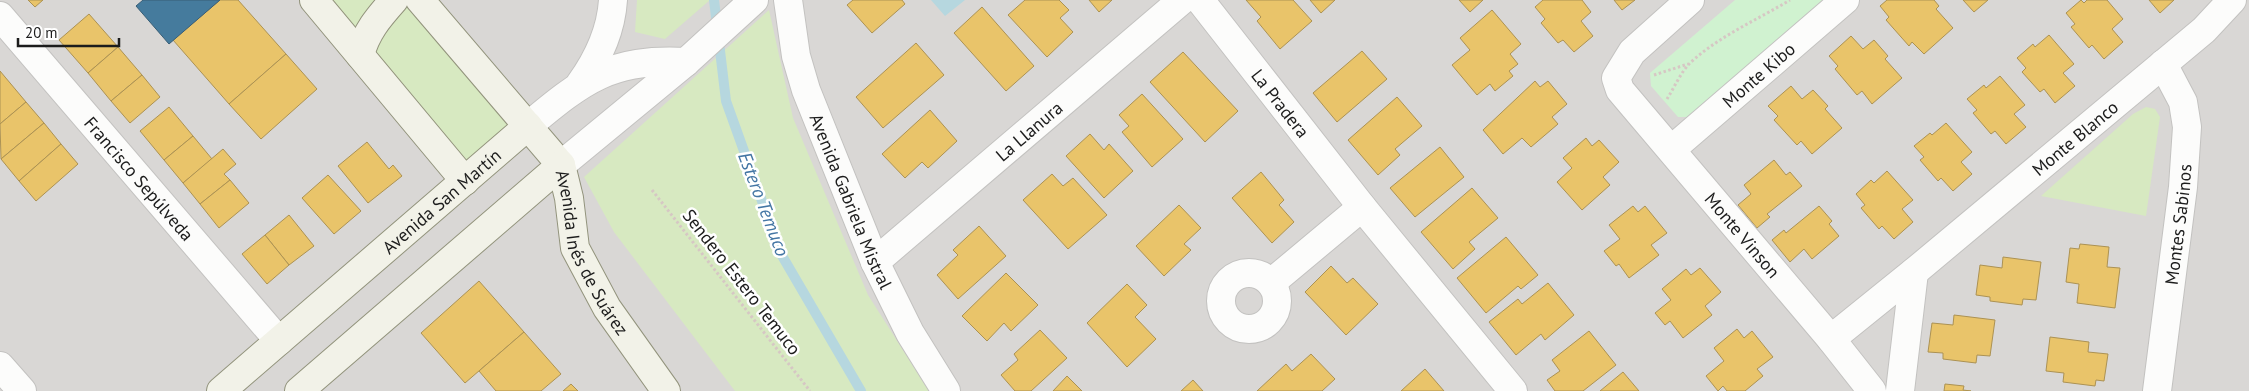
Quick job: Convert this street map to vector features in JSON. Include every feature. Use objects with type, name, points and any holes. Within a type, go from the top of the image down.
[{"type":"main road","points":[[314,0],[465,181]]},
{"type":"main road","points":[[360,55],[364,39],[374,23],[394,0]]},
{"type":"main road","name":"Avenida Inés de Suárez","points":[[420,0],[561,165],[569,198],[576,248],[607,308],[666,391]]},
{"type":"main road","name":"Avenida San Martín","points":[[221,391],[528,126]]},
{"type":"main road","points":[[299,391],[561,165]]},
{"type":"street","points":[[580,84],[595,63],[605,39],[613,0]]},
{"type":"street","name":"Avenida Gabriela Mistral","points":[[788,0],[796,56],[806,90],[875,262],[910,333],[946,391]]},
{"type":"street","name":"La Llanura","points":[[875,262],[1182,0]]},
{"type":"street","name":"La Pradera","points":[[1200,0],[1362,207],[1513,391]]},
{"type":"street","name":"Monte Vinson","points":[[1690,0],[1632,52],[1616,78],[1620,90],[1831,339],[1872,391]]},
{"type":"street","name":"Monte Kibo","points":[[1672,150],[1845,0]]},
{"type":"street","name":"Monte Blanco","points":[[1831,339],[2204,30],[2232,0]]},
{"type":"street","points":[[561,165],[686,62],[753,1]]},
{"type":"street","name":"Francisco Sepúlveda","points":[[0,16],[278,341]]},
{"type":"street","name":"Avenida San Martín","points":[[528,126],[580,84],[599,75],[638,63],[686,62]]},
{"type":"street","name":"Montes Sabinos","points":[[2157,391],[2183,187],[2187,127],[2183,102],[2163,64]]},
{"type":"street","points":[[1271,283],[1362,207]]},
{"type":"street","points":[[1900,391],[1914,272]]},
{"type":"street","points":[[0,366],[22,391]]},
{"type":"path","points":[[1650,125],[1689,64],[1739,28],[1790,0]]},
{"type":"path","name":"Sendero Estero Temuco","points":[[652,190],[810,391]]},
{"type":"shaded area","points":[[0,0],[2249,0],[2249,391],[0,391]]},
{"type":"green space","points":[[330,0],[412,0],[517,121],[466,163]]},
{"type":"green space","points":[[637,0],[710,0],[665,39],[635,32]]},
{"type":"green space","points":[[1735,0],[1827,0],[1691,117],[1678,117],[1651,86],[1650,73]]},
{"type":"green space","points":[[769,10],[793,118],[868,295],[929,391],[735,391],[614,232],[584,177]]},
{"type":"green space","points":[[2146,107],[2155,109],[2160,117],[2146,216],[2041,196],[2133,114]]},
{"type":"water","points":[[931,0],[965,0],[945,16]]},
{"type":"building: Viviendas","points":[[28,0],[43,0],[35,7]]},
{"type":"building: Viviendas","points":[[220,0],[238,0],[286,54],[229,104],[173,40]]},
{"type":"building: Viviendas","points":[[853,0],[902,0],[905,4],[872,33],[847,5]]},
{"type":"building: Viviendas","points":[[1025,0],[1059,0],[1069,10],[1060,18],[1073,32],[1047,57],[1008,15]]},
{"type":"building: Viviendas","points":[[1089,0],[1112,0],[1099,12]]},
{"type":"building: Viviendas","points":[[1246,0],[1293,0],[1312,21],[1280,49],[1257,21],[1261,17]]},
{"type":"building: Viviendas","points":[[1310,0],[1335,0],[1321,13]]},
{"type":"building: Viviendas","points":[[1459,0],[1483,0],[1470,12]]},
{"type":"building: Viviendas","points":[[1543,0],[1582,0],[1591,12],[1581,21],[1593,36],[1574,52],[1563,40],[1558,43],[1541,23],[1545,19],[1535,7]]},
{"type":"building: Viviendas","points":[[1614,0],[1635,0],[1622,10]]},
{"type":"building: Viviendas","points":[[1887,0],[1934,0],[1939,6],[1936,9],[1953,28],[1924,54],[1912,42],[1909,46],[1886,20],[1889,17],[1880,6]]},
{"type":"building: Viviendas","points":[[1963,0],[1988,0],[1974,12]]},
{"type":"building: Viviendas","points":[[2081,0],[2084,3],[2087,0],[2107,0],[2123,19],[2112,29],[2123,42],[2104,59],[2092,45],[2089,48],[2071,27],[2075,24],[2066,13]]},
{"type":"building: Viviendas","points":[[2149,0],[2174,0],[2160,13]]},
{"type":"building: Viviendas","points":[[982,7],[1034,66],[1006,91],[954,33]]},
{"type":"building: Viviendas","points":[[1492,10],[1521,44],[1510,54],[1518,64],[1509,71],[1513,76],[1495,91],[1490,84],[1477,95],[1452,65],[1470,50],[1460,38]]},
{"type":"building: Viviendas","points":[[89,14],[118,47],[88,73],[59,40]]},
{"type":"building: Viviendas","points":[[2049,35],[2074,64],[2063,73],[2075,86],[2055,103],[2044,89],[2040,92],[2022,72],[2026,68],[2017,58],[2033,44],[2035,47]]},
{"type":"building: Viviendas","points":[[1851,36],[1863,49],[1874,40],[1888,56],[1885,59],[1902,78],[1872,104],[1862,91],[1857,95],[1835,69],[1838,66],[1829,56]]},
{"type":"building: Viviendas","points":[[916,43],[944,75],[883,128],[856,97]]},
{"type":"building: Viviendas","points":[[118,47],[142,75],[111,101],[88,73]]},
{"type":"building: Viviendas","points":[[1362,51],[1387,79],[1337,122],[1313,93]]},
{"type":"building: Viviendas","points":[[1183,52],[1238,111],[1205,142],[1150,82]]},
{"type":"building: Viviendas","points":[[286,54],[317,89],[261,139],[229,104]]},
{"type":"building: Viviendas","points":[[0,71],[26,102],[0,124]]},
{"type":"building: Viviendas","points":[[142,75],[160,97],[130,123],[111,101]]},
{"type":"building: Viviendas","points":[[2000,76],[2025,105],[2014,114],[2026,127],[2006,144],[1995,131],[1991,134],[1973,113],[1977,110],[1967,99],[1984,85],[1986,88]]},
{"type":"building: Viviendas","points":[[1535,81],[1540,87],[1548,81],[1567,104],[1552,117],[1558,124],[1531,147],[1522,138],[1503,154],[1483,130]]},
{"type":"building: Viviendas","points":[[1791,86],[1802,99],[1813,90],[1828,106],[1825,109],[1842,128],[1812,154],[1801,141],[1797,145],[1774,120],[1778,116],[1768,106]]},
{"type":"building: Viviendas","points":[[1142,94],[1183,139],[1152,167],[1122,132],[1129,126],[1119,115]]},
{"type":"building: Viviendas","points":[[1397,97],[1422,126],[1395,149],[1400,155],[1378,175],[1348,140]]},
{"type":"building: Viviendas","points":[[26,102],[44,123],[1,159],[0,124]]},
{"type":"building: Viviendas","points":[[169,107],[193,136],[164,160],[140,131]]},
{"type":"building: Viviendas","points":[[930,110],[957,141],[928,168],[922,162],[905,178],[882,154]]},
{"type":"building: Viviendas","points":[[44,123],[61,144],[19,181],[1,159]]},
{"type":"building: Viviendas","points":[[1946,123],[1972,152],[1961,162],[1972,174],[1953,191],[1941,178],[1938,181],[1920,160],[1924,157],[1914,146],[1930,133],[1932,135]]},
{"type":"building: Viviendas","points":[[1090,134],[1104,150],[1109,144],[1133,171],[1104,198],[1066,156]]},
{"type":"building: Viviendas","points":[[193,136],[212,159],[183,183],[164,160]]},
{"type":"building: Viviendas","points":[[1586,138],[1592,146],[1599,140],[1619,162],[1603,177],[1610,185],[1582,210],[1557,182],[1572,168],[1563,158]]},
{"type":"building: Viviendas","points":[[367,142],[389,169],[393,165],[402,176],[368,203],[338,166]]},
{"type":"building: Viviendas","points":[[61,144],[78,164],[36,201],[19,181]]},
{"type":"building: Viviendas","points":[[1440,147],[1464,177],[1415,217],[1390,188]]},
{"type":"building: Viviendas","points":[[223,149],[236,164],[224,174],[230,180],[200,204],[183,183]]},
{"type":"building: Viviendas","points":[[1774,160],[1786,175],[1790,172],[1802,186],[1767,214],[1770,217],[1757,228],[1738,205],[1751,194],[1744,185]]},
{"type":"building: Viviendas","points":[[1887,171],[1913,200],[1902,209],[1913,222],[1894,239],[1882,226],[1879,229],[1861,208],[1865,205],[1856,194],[1871,180],[1874,183]]},
{"type":"building: Viviendas","points":[[1261,172],[1284,200],[1279,205],[1294,222],[1272,243],[1232,198]]},
{"type":"building: Viviendas","points":[[1052,174],[1063,186],[1073,178],[1107,215],[1068,249],[1023,200]]},
{"type":"building: Viviendas","points":[[328,175],[361,211],[334,234],[302,198]]},
{"type":"building: Viviendas","points":[[230,180],[249,203],[219,228],[200,204]]},
{"type":"building: Viviendas","points":[[1472,188],[1498,218],[1469,242],[1475,249],[1453,269],[1421,232]]},
{"type":"building: Viviendas","points":[[1179,205],[1201,228],[1184,244],[1191,250],[1164,276],[1136,246]]},
{"type":"building: Viviendas","points":[[1633,206],[1638,212],[1645,206],[1667,233],[1651,245],[1659,255],[1629,278],[1619,264],[1616,266],[1604,251],[1620,239],[1609,225]]},
{"type":"building: Viviendas","points":[[1819,206],[1832,221],[1829,224],[1839,236],[1812,259],[1804,249],[1790,262],[1772,240],[1784,230],[1786,233]]},
{"type":"building: Viviendas","points":[[289,215],[314,246],[289,265],[265,235]]},
{"type":"building: Viviendas","points":[[979,226],[1006,256],[958,299],[937,275],[958,255],[953,250]]},
{"type":"building: Viviendas","points":[[265,235],[289,265],[267,284],[242,254]]},
{"type":"building: Viviendas","points":[[1506,237],[1538,275],[1521,289],[1518,286],[1486,313],[1457,278]]},
{"type":"building: Viviendas","points":[[2080,244],[2109,247],[2107,267],[2120,268],[2115,308],[2077,303],[2079,284],[2066,282],[2070,248],[2079,249]]},
{"type":"building: Viviendas","points":[[2003,257],[2041,262],[2036,300],[2023,299],[2022,305],[1990,301],[1990,297],[1976,295],[1980,265],[2002,268]]},
{"type":"building: Viviendas","points":[[1331,266],[1347,283],[1353,278],[1378,304],[1346,335],[1305,292]]},
{"type":"building: Viviendas","points":[[1700,268],[1721,292],[1705,306],[1712,315],[1683,338],[1670,321],[1665,325],[1655,313],[1671,300],[1662,289],[1686,269],[1691,275]]},
{"type":"building: Viviendas","points":[[1006,273],[1038,305],[1011,331],[1004,323],[987,341],[962,316]]},
{"type":"building: Viviendas","points":[[479,281],[524,332],[465,383],[421,333]]},
{"type":"building: Viviendas","points":[[1548,283],[1574,315],[1545,340],[1541,334],[1516,355],[1489,322],[1518,299],[1522,304]]},
{"type":"building: Viviendas","points":[[1127,284],[1147,305],[1135,317],[1156,339],[1127,367],[1087,323]]},
{"type":"building: Viviendas","points":[[1954,315],[1995,320],[1990,356],[1977,355],[1976,363],[1943,359],[1943,353],[1928,352],[1932,323],[1953,325]]},
{"type":"building: Viviendas","points":[[1737,329],[1744,338],[1752,331],[1773,357],[1757,369],[1763,376],[1745,391],[1727,391],[1723,386],[1718,391],[1706,376],[1724,361],[1714,348]]},
{"type":"building: Viviendas","points":[[1040,330],[1067,358],[1031,391],[1015,391],[1001,375],[1018,360],[1014,354]]},
{"type":"building: Viviendas","points":[[1589,331],[1616,365],[1583,391],[1555,391],[1547,380],[1560,371],[1552,360]]},
{"type":"building: Viviendas","points":[[524,332],[561,374],[541,391],[496,391],[479,371]]},
{"type":"building: Viviendas","points":[[2050,337],[2089,342],[2088,352],[2108,354],[2104,381],[2096,380],[2095,386],[2063,382],[2064,373],[2046,371]]},
{"type":"building: Viviendas","points":[[1311,354],[1335,379],[1322,391],[1257,391],[1286,364],[1292,371]]},
{"type":"building: Viviendas","points":[[1425,369],[1444,391],[1401,391]]},
{"type":"building: Viviendas","points":[[1623,372],[1639,391],[1600,391]]},
{"type":"building: Viviendas","points":[[1067,376],[1082,391],[1053,391]]},
{"type":"building: Viviendas","points":[[1193,380],[1203,391],[1181,391]]},
{"type":"building: Viviendas","points":[[571,384],[578,391],[563,391]]},
{"type":"building: Viviendas","points":[[1945,384],[1964,386],[1963,390],[1971,391],[1944,391]]},
{"type":"building: Público","points":[[143,0],[220,0],[169,44],[136,6]]},
{"type":"waterway","name":"Estero Temuco","points":[[714,0],[726,101],[781,254],[861,391]]}]
